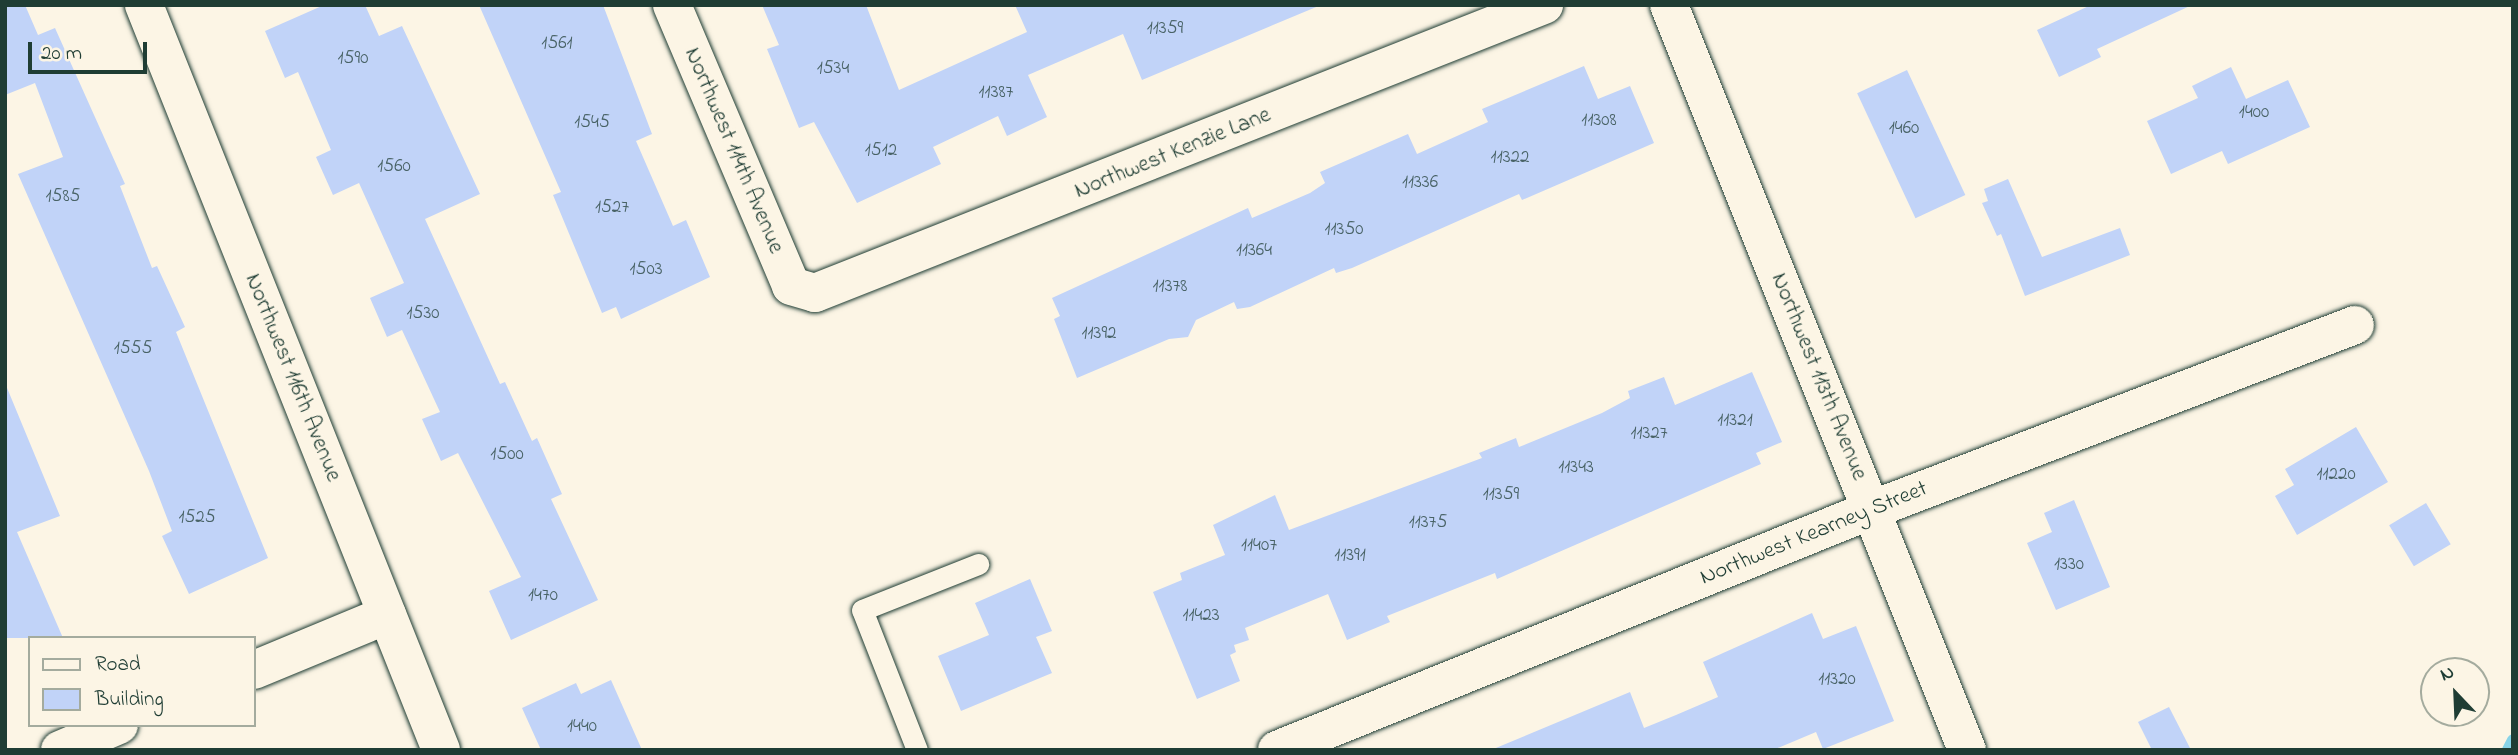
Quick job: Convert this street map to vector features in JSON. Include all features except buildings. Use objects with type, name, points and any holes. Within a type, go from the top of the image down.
[{"type":"street","name":"Northwest 116th Avenue","points":[[144,5],[442,750]]},
{"type":"street","name":"Northwest 114th Avenue","points":[[672,5],[784,272],[800,291]]},
{"type":"street","name":"Northwest Kenzie Lane","points":[[800,291],[838,287],[1544,5]]},
{"type":"street","name":"Northwest 113th Avenue","points":[[1668,5],[1967,750]]},
{"type":"street","name":"Northwest Kearney Street","points":[[1277,750],[1871,510],[2355,325]]},
{"type":"street","points":[[256,669],[387,615]]},
{"type":"street","points":[[60,750],[114,727]]},
{"type":"lane","points":[[917,750],[862,610],[978,564]]},
{"type":"waterway","points":[[2508,750],[2513,740]]}]
